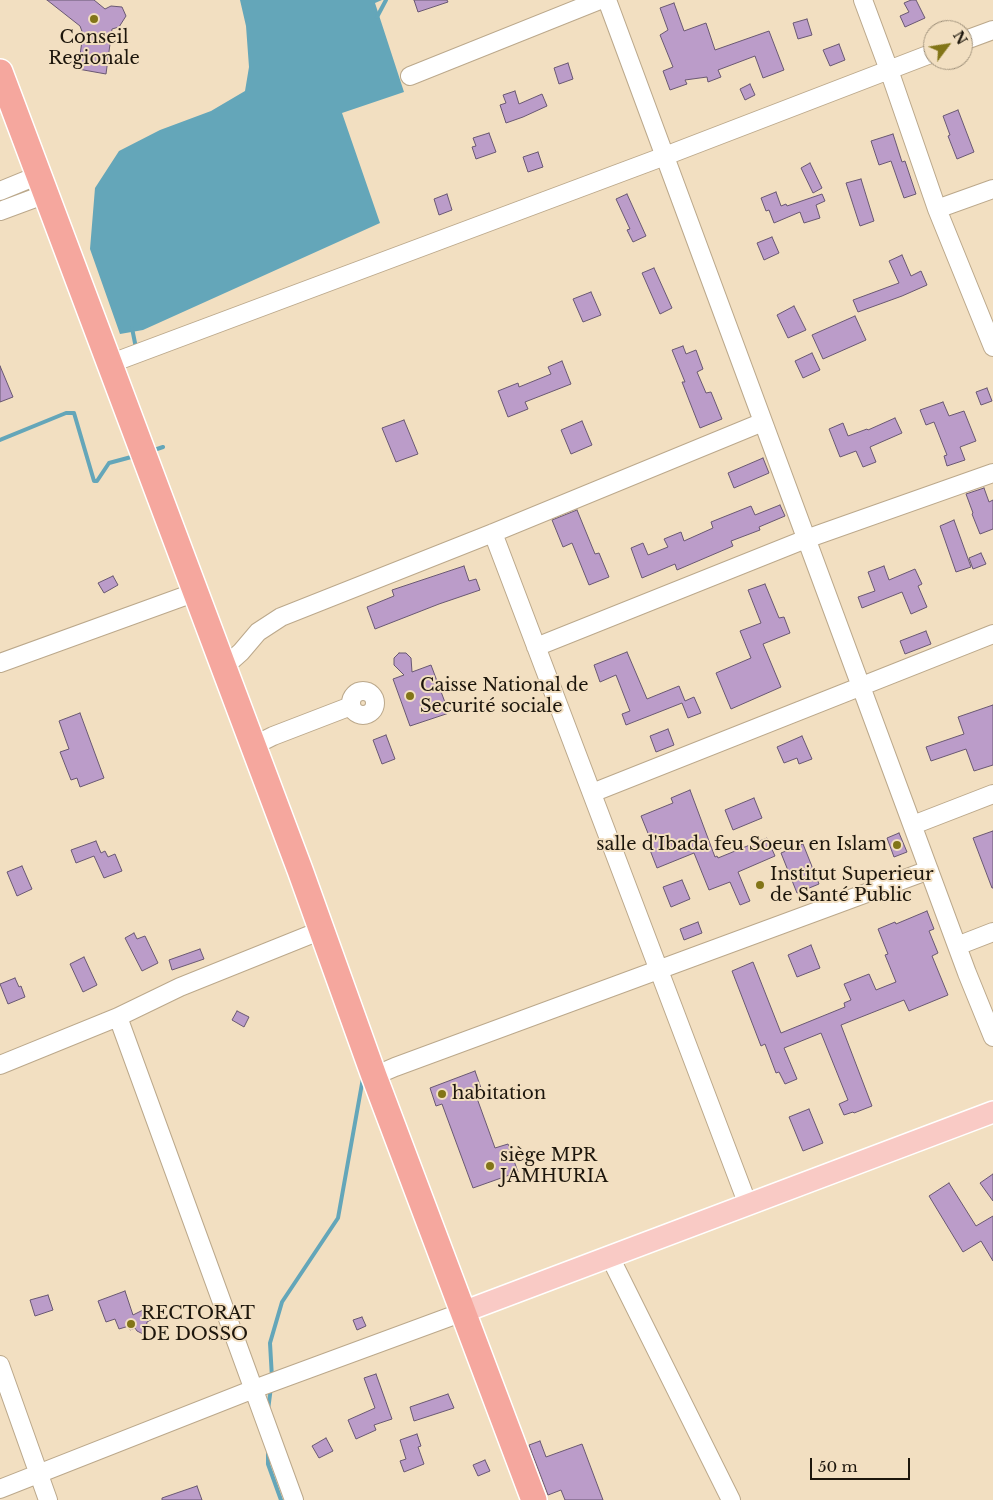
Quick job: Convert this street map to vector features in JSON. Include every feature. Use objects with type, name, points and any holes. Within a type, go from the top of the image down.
[{"type":"highway","points":[[0,72],[42,185],[120,360],[196,592],[223,668],[534,1500]]},
{"type":"main road","points":[[463,1312],[993,1112]]},
{"type":"street","points":[[410,76],[600,0]]},
{"type":"street","points":[[607,0],[957,946],[993,1037]]},
{"type":"street","points":[[863,0],[938,209],[993,347]]},
{"type":"street","points":[[973,37],[993,30]]},
{"type":"street","points":[[120,360],[665,156],[923,57]]},
{"type":"street","points":[[0,191],[42,185]]},
{"type":"street","points":[[0,210],[42,185]]},
{"type":"street","points":[[938,209],[993,189]]},
{"type":"street","points":[[223,668],[241,652],[258,632],[281,617],[763,422]]},
{"type":"street","points":[[536,647],[806,539],[993,472]]},
{"type":"street","points":[[492,533],[748,1205]]},
{"type":"street","points":[[0,663],[196,592]]},
{"type":"street","points":[[592,793],[993,634]]},
{"type":"street","points":[[253,746],[273,736],[351,706]]},
{"type":"street","points":[[913,825],[993,794]]},
{"type":"street","points":[[374,1076],[929,870]]},
{"type":"street","points":[[0,1065],[118,1017],[180,987],[322,930]]},
{"type":"street","points":[[957,946],[993,932]]},
{"type":"street","points":[[118,1017],[294,1500]]},
{"type":"street","points":[[610,1257],[731,1500]]},
{"type":"street","points":[[0,1489],[254,1388],[463,1312]]},
{"type":"street","points":[[0,1365],[48,1500]]},
{"type":"water","points":[[240,0],[382,0],[375,3],[404,92],[342,113],[380,223],[143,330],[120,334],[90,249],[95,188],[119,151],[160,130],[211,111],[245,91],[249,67],[246,26]]},
{"type":"building","points":[[47,0],[94,0],[105,9],[111,6],[122,7],[126,16],[119,27],[112,29],[106,74],[78,69],[83,34],[80,26]]},
{"type":"building","points":[[414,0],[447,0],[448,2],[418,12]]},
{"type":"building","points":[[916,0],[925,18],[905,27],[900,16],[909,12],[904,3]]},
{"type":"building","points":[[674,3],[684,31],[706,23],[715,50],[769,31],[784,70],[763,78],[755,56],[718,70],[721,77],[708,82],[707,77],[685,80],[687,84],[670,90],[663,71],[673,67],[660,35],[668,30],[660,8]]},
{"type":"building","points":[[807,19],[812,35],[798,39],[793,23]]},
{"type":"building","points":[[839,44],[845,60],[830,66],[823,50]]},
{"type":"building","points":[[568,63],[573,79],[559,84],[554,68]]},
{"type":"building","points":[[750,84],[755,95],[745,100],[740,89]]},
{"type":"building","points":[[515,91],[519,104],[542,94],[547,106],[506,123],[500,105],[506,103],[503,95]]},
{"type":"building","points":[[958,110],[974,152],[957,159],[943,116]]},
{"type":"building","points":[[489,133],[496,152],[476,159],[472,147],[476,146],[473,138]]},
{"type":"building","points":[[893,134],[902,162],[905,161],[916,194],[904,198],[891,161],[879,165],[871,141]]},
{"type":"building","points":[[538,152],[543,167],[528,172],[523,157]]},
{"type":"building","points":[[810,163],[822,188],[813,193],[801,168]]},
{"type":"building","points":[[861,179],[874,221],[860,226],[846,183]]},
{"type":"building","points":[[776,192],[781,206],[786,204],[787,206],[822,194],[825,201],[816,205],[820,218],[804,223],[800,212],[774,223],[769,210],[766,211],[761,198]]},
{"type":"building","points":[[447,194],[452,210],[439,215],[434,199]]},
{"type":"building","points":[[627,194],[646,236],[633,242],[627,230],[630,229],[616,199]]},
{"type":"building","points":[[772,237],[779,253],[764,260],[757,243]]},
{"type":"building","points":[[902,255],[911,276],[921,271],[927,285],[858,312],[853,300],[899,283],[889,261]]},
{"type":"building","points":[[654,268],[672,308],[660,314],[642,273]]},
{"type":"building","points":[[591,292],[601,315],[583,322],[573,299]]},
{"type":"building","points":[[794,306],[806,330],[788,338],[777,315]]},
{"type":"building","points":[[855,316],[866,340],[823,359],[812,335]]},
{"type":"building","points":[[683,346],[686,354],[696,350],[703,369],[697,372],[706,393],[711,392],[722,419],[700,428],[672,350]]},
{"type":"building","points":[[812,353],[820,370],[803,378],[795,361]]},
{"type":"building","points":[[562,361],[571,384],[525,402],[528,409],[508,417],[498,391],[518,383],[519,387],[551,374],[548,367]]},
{"type":"building","points":[[0,366],[13,397],[0,402]]},
{"type":"building","points":[[987,388],[992,401],[981,405],[976,392]]},
{"type":"building","points":[[943,402],[949,416],[964,411],[976,441],[960,447],[965,460],[947,466],[944,456],[947,455],[934,422],[926,425],[920,410]]},
{"type":"building","points":[[895,418],[902,433],[870,447],[876,462],[863,467],[856,451],[840,457],[829,429],[843,423],[848,436],[868,430]]},
{"type":"building","points":[[404,420],[418,454],[396,462],[382,428]]},
{"type":"building","points":[[582,421],[592,445],[571,454],[561,430]]},
{"type":"building","points":[[763,458],[769,473],[734,488],[728,473]]},
{"type":"building","points":[[984,488],[989,502],[993,500],[993,529],[980,534],[966,494]]},
{"type":"building","points":[[780,505],[785,516],[759,527],[760,530],[731,541],[733,546],[677,570],[675,564],[642,578],[631,548],[643,543],[648,555],[668,547],[664,539],[681,532],[684,541],[713,528],[711,522],[751,506],[755,515]]},
{"type":"building","points":[[577,510],[595,554],[599,553],[609,577],[589,585],[572,543],[563,547],[552,520]]},
{"type":"building","points":[[954,520],[971,567],[956,572],[940,526]]},
{"type":"building","points":[[981,553],[986,564],[973,569],[969,558]]},
{"type":"building","points":[[464,566],[469,581],[476,579],[480,590],[375,629],[367,607],[394,596],[392,590]]},
{"type":"building","points":[[884,566],[889,580],[915,569],[922,584],[918,586],[927,607],[911,614],[902,592],[862,608],[858,597],[875,591],[868,572]]},
{"type":"building","points":[[113,576],[118,585],[104,593],[98,583]]},
{"type":"building","points":[[765,584],[779,618],[784,617],[790,633],[763,644],[781,687],[731,709],[716,673],[751,658],[740,631],[761,623],[748,590]]},
{"type":"building","points":[[926,631],[931,644],[905,654],[900,641]]},
{"type":"building","points":[[627,652],[647,699],[679,686],[685,701],[694,697],[701,713],[688,718],[682,703],[626,725],[622,714],[630,711],[616,675],[600,682],[594,665]]},
{"type":"building","points":[[399,653],[406,653],[411,658],[412,672],[431,665],[449,713],[410,726],[393,679],[404,675],[394,665],[394,658]]},
{"type":"building","points":[[993,705],[993,765],[974,771],[966,749],[931,761],[926,747],[964,734],[958,717]]},
{"type":"building","points":[[80,713],[104,778],[80,787],[77,778],[71,780],[60,752],[69,749],[59,721]]},
{"type":"building","points":[[668,729],[674,745],[656,752],[650,736]]},
{"type":"building","points":[[386,735],[395,759],[382,764],[373,740]]},
{"type":"building","points":[[802,736],[812,759],[799,764],[797,758],[784,763],[777,747]]},
{"type":"building","points":[[690,790],[715,857],[717,856],[718,858],[767,838],[775,856],[738,872],[750,901],[740,905],[730,882],[709,890],[694,853],[657,868],[650,850],[654,848],[641,816],[673,803],[671,798]]},
{"type":"building","points":[[754,798],[762,818],[733,830],[725,810]]},
{"type":"building","points":[[993,831],[993,888],[992,888],[973,838]]},
{"type":"building","name":"salle d'Ibada feu Soeur en Islam","points":[[899,833],[907,852],[894,857],[887,838]]},
{"type":"building","points":[[96,841],[101,853],[105,851],[108,857],[115,854],[122,871],[104,878],[94,856],[76,863],[71,850]]},
{"type":"building","points":[[803,844],[819,884],[797,893],[781,853]]},
{"type":"building","points":[[22,866],[32,889],[17,896],[7,872]]},
{"type":"building","points":[[682,880],[690,899],[671,907],[663,887]]},
{"type":"building","points":[[927,911],[934,929],[929,931],[938,953],[932,956],[948,995],[909,1011],[904,1000],[841,1025],[872,1106],[844,1115],[839,1104],[848,1100],[821,1033],[784,1048],[797,1079],[785,1084],[779,1072],[776,1073],[765,1044],[761,1046],[732,971],[753,962],[781,1033],[845,1007],[844,1003],[851,1000],[844,984],[869,974],[876,990],[896,982],[885,955],[888,954],[878,929],[895,922],[896,924]]},
{"type":"building","points":[[698,922],[702,933],[684,940],[680,929]]},
{"type":"building","points":[[134,933],[137,939],[145,936],[158,963],[142,971],[125,938]]},
{"type":"building","points":[[811,945],[820,968],[797,977],[788,955]]},
{"type":"building","points":[[200,949],[204,959],[172,970],[169,960]]},
{"type":"building","points":[[84,957],[97,985],[83,992],[70,964]]},
{"type":"building","points":[[15,978],[19,987],[21,986],[25,997],[8,1004],[0,984]]},
{"type":"building","points":[[237,1011],[249,1017],[244,1027],[232,1020]]},
{"type":"building","points":[[475,1071],[481,1088],[474,1090],[495,1148],[508,1144],[518,1172],[473,1188],[442,1104],[436,1106],[430,1088]]},
{"type":"building","points":[[809,1109],[823,1143],[803,1151],[789,1117]]},
{"type":"building","points":[[993,1174],[993,1201],[980,1183]]},
{"type":"building","points":[[949,1183],[976,1226],[993,1216],[993,1261],[981,1241],[963,1252],[929,1196]]},
{"type":"building","points":[[125,1291],[133,1315],[149,1307],[154,1318],[147,1322],[145,1335],[135,1328],[130,1330],[129,1326],[119,1329],[115,1319],[106,1322],[98,1301]]},
{"type":"building","points":[[48,1295],[53,1310],[35,1316],[30,1300]]},
{"type":"building","points":[[362,1317],[366,1326],[357,1330],[353,1320]]},
{"type":"building","points":[[376,1374],[392,1419],[374,1425],[376,1430],[356,1439],[348,1420],[375,1408],[364,1378]]},
{"type":"building","points":[[448,1394],[454,1408],[414,1421],[410,1407]]},
{"type":"building","points":[[417,1434],[421,1446],[418,1447],[424,1464],[404,1472],[400,1461],[406,1459],[400,1440]]},
{"type":"building","points":[[326,1438],[333,1451],[319,1458],[312,1446]]},
{"type":"building","points":[[540,1441],[546,1457],[582,1444],[603,1500],[565,1500],[561,1490],[548,1495],[529,1445]]},
{"type":"building","points":[[485,1460],[490,1471],[478,1476],[473,1465]]},
{"type":"building","points":[[197,1486],[202,1500],[162,1500],[162,1498]]},
{"type":"waterway","points":[[377,17],[386,0]]},
{"type":"waterway","points":[[132,328],[136,348]]},
{"type":"waterway","points":[[0,440],[66,413],[74,413],[94,481],[97,481],[109,463],[135,456]]},
{"type":"waterway","points":[[151,451],[163,447]]},
{"type":"waterway","points":[[272,1378],[270,1343],[282,1302],[338,1218],[363,1078]]},
{"type":"waterway","points":[[268,1410],[271,1387]]},
{"type":"waterway","points":[[268,1450],[268,1464],[281,1500]]},
{"type":"place","name":"Conseil Regionale","points":[[94,19]]},
{"type":"place","name":"Caisse National de Securité sociale","points":[[410,696]]},
{"type":"place","name":"salle d'Ibada feu Soeur en Islam","points":[[897,845]]},
{"type":"place","name":"Institut Superieur de Santé Public","points":[[760,885]]},
{"type":"place","name":"habitation","points":[[442,1094]]},
{"type":"place","name":"siège MPR JAMHURIA","points":[[490,1166]]},
{"type":"place","name":"RECTORAT DE DOSSO","points":[[131,1324]]}]
